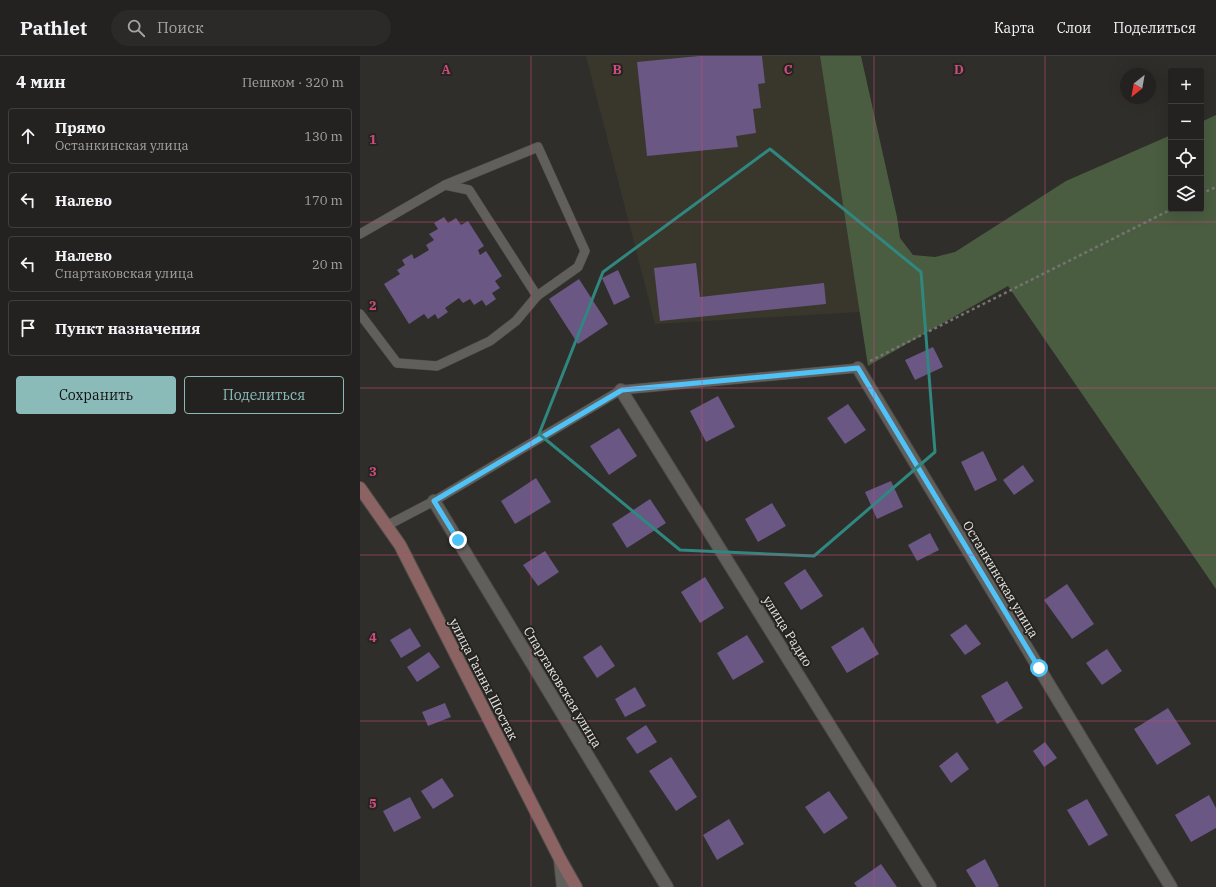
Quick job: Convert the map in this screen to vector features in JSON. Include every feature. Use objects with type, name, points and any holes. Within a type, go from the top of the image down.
[{"type":"main road","name":"улица Ганны Шостак","points":[[360,488],[400,545],[560,859],[576,887]]},
{"type":"street","name":"Останкинская улица","points":[[858,368],[1171,887]]},
{"type":"street","name":"улица Радио","points":[[622,390],[930,887]]},
{"type":"street","name":"Спартаковская улица","points":[[434,501],[667,887]]},
{"type":"street","points":[[560,859],[562,887]]},
{"type":"lane","points":[[360,234],[444,185],[538,147],[585,251],[578,267],[537,296],[516,320],[490,341],[437,366],[397,363],[360,314]]},
{"type":"lane","points":[[444,185],[469,190],[537,296]]},
{"type":"lane","points":[[386,526],[434,501],[622,390],[858,368]]},
{"type":"path","points":[[1204,193],[1216,187]]},
{"type":"path","points":[[858,368],[1168,211]]},
{"type":"highlighted area","points":[[770,149],[921,272],[935,452],[814,556],[680,550],[539,434],[603,272]]},
{"type":"shaded area","points":[[586,56],[820,56],[860,312],[655,324]]},
{"type":"green space","points":[[820,56],[861,56],[897,217],[900,238],[913,255],[935,257],[955,252],[1066,181],[1168,136],[1168,212],[1204,212],[1204,121],[1216,115],[1216,589],[1008,286],[868,366]]},
{"type":"building","points":[[699,56],[762,56],[765,83],[758,84],[761,108],[753,109],[756,133],[736,136],[738,147],[647,156],[637,62]]},
{"type":"building","points":[[444,217],[448,223],[456,218],[461,225],[468,221],[484,246],[478,250],[480,255],[486,251],[502,276],[495,281],[500,288],[492,293],[496,299],[486,306],[482,300],[474,305],[470,299],[463,303],[459,298],[445,308],[448,312],[438,319],[435,314],[428,319],[424,314],[409,324],[384,284],[400,274],[397,270],[405,265],[402,260],[412,254],[414,259],[429,250],[426,245],[434,240],[429,234],[438,229],[434,223]]},
{"type":"building","points":[[696,263],[700,297],[824,283],[826,304],[660,321],[654,268]]},
{"type":"building","points":[[618,270],[630,297],[614,305],[602,278]]},
{"type":"building","points":[[579,279],[608,324],[578,344],[549,299]]},
{"type":"building","points":[[933,347],[943,367],[915,380],[905,360]]},
{"type":"building","points":[[718,396],[735,427],[706,442],[690,411]]},
{"type":"building","points":[[848,404],[866,430],[845,444],[827,418]]},
{"type":"building","points":[[619,428],[637,456],[609,475],[590,446]]},
{"type":"building","points":[[983,451],[997,480],[975,491],[961,462]]},
{"type":"building","points":[[1023,465],[1034,481],[1014,495],[1003,480]]},
{"type":"building","points":[[536,478],[551,502],[515,524],[501,501]]},
{"type":"building","points":[[891,481],[903,507],[877,519],[865,492]]},
{"type":"building","points":[[650,499],[666,523],[627,548],[612,524]]},
{"type":"building","points":[[772,503],[786,526],[758,542],[745,519]]},
{"type":"building","points":[[930,533],[939,550],[917,561],[908,545]]},
{"type":"building","points":[[545,551],[559,572],[538,586],[523,565]]},
{"type":"building","points":[[805,569],[823,596],[801,610],[784,583]]},
{"type":"building","points":[[705,577],[724,608],[700,623],[681,592]]},
{"type":"building","points":[[1067,584],[1094,624],[1072,639],[1044,600]]},
{"type":"building","points":[[966,624],[981,644],[965,655],[950,635]]},
{"type":"building","points":[[863,627],[879,654],[847,673],[831,647]]},
{"type":"building","points":[[410,628],[421,646],[401,658],[390,640]]},
{"type":"building","points":[[747,635],[764,662],[733,680],[717,653]]},
{"type":"building","points":[[601,645],[615,666],[597,678],[583,657]]},
{"type":"building","points":[[1107,649],[1122,671],[1102,685],[1086,663]]},
{"type":"building","points":[[429,652],[440,667],[417,682],[407,667]]},
{"type":"building","points":[[1007,681],[1023,708],[997,724],[981,696]]},
{"type":"building","points":[[635,687],[646,706],[625,717],[615,699]]},
{"type":"building","points":[[445,703],[451,717],[428,726],[422,712]]},
{"type":"building","points":[[1168,708],[1191,744],[1157,765],[1134,729]]},
{"type":"building","points":[[646,725],[657,742],[637,754],[626,738]]},
{"type":"building","points":[[1045,742],[1057,758],[1044,767],[1033,751]]},
{"type":"building","points":[[957,752],[969,769],[951,783],[939,766]]},
{"type":"building","points":[[671,757],[697,797],[676,811],[649,771]]},
{"type":"building","points":[[442,778],[454,796],[433,809],[421,791]]},
{"type":"building","points":[[829,791],[848,818],[824,834],[805,807]]},
{"type":"building","points":[[1209,795],[1216,808],[1216,828],[1191,842],[1175,815]]},
{"type":"building","points":[[410,797],[421,818],[394,832],[383,811]]},
{"type":"building","points":[[1087,799],[1108,835],[1089,846],[1067,810]]},
{"type":"building","points":[[729,819],[744,844],[717,860],[703,835]]},
{"type":"building","points":[[985,859],[999,886],[997,887],[976,887],[966,870]]},
{"type":"building","points":[[881,864],[897,887],[857,887],[854,883]]},
{"type":"route","points":[[458,540],[434,501],[622,390],[858,368],[1039,668]]}]
